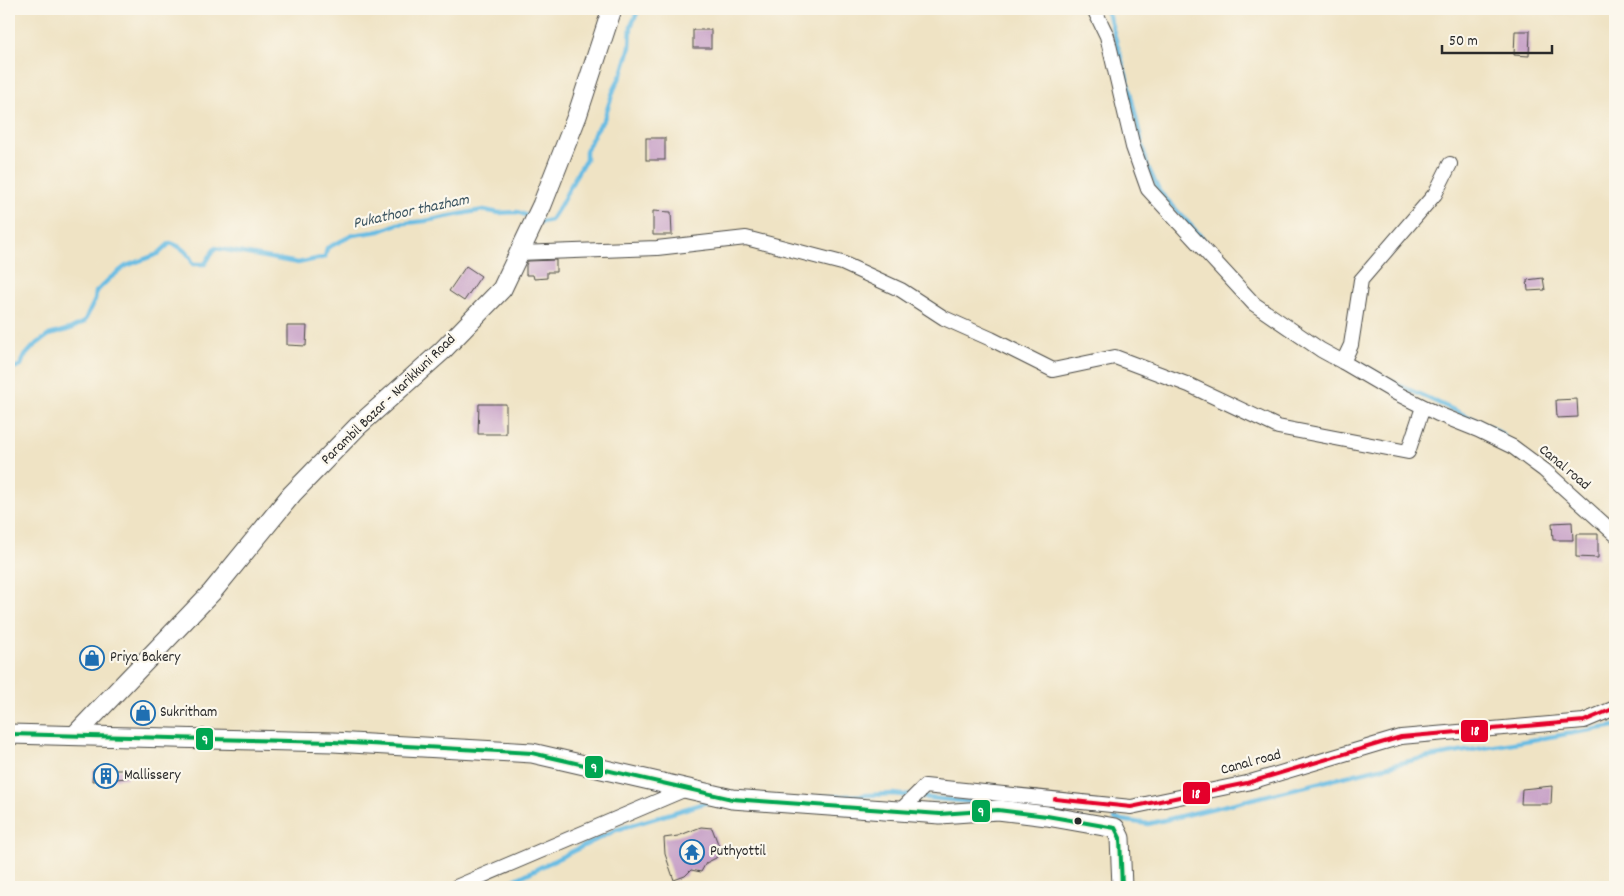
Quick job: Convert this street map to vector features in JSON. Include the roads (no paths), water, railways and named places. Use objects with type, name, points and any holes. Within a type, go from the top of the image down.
[{"type":"main road","name":"Parambil Bazar - Narikkuni Road","points":[[75,735],[212,592],[292,494],[358,426],[442,351],[502,288],[542,205],[577,116],[612,9]]},
{"type":"main road","points":[[9,734],[333,742],[532,753],[732,799],[940,814],[998,810],[1047,816],[1115,828],[1120,838],[1122,887]]},
{"type":"street","name":"Canal road","points":[[1094,9],[1107,36],[1133,147],[1148,189],[1254,304],[1321,350],[1396,393],[1513,447],[1544,470],[1615,534]]},
{"type":"street","points":[[1343,362],[1351,345],[1361,280],[1435,194],[1450,164]]},
{"type":"street","points":[[519,253],[657,248],[746,238],[842,263],[901,290],[944,318],[1053,370],[1114,357],[1189,385],[1278,427],[1408,452],[1423,407]]},
{"type":"street","name":"Canal road","points":[[900,811],[926,786],[1131,807],[1248,782],[1401,737],[1584,721],[1615,708]]},
{"type":"street","points":[[456,887],[686,789]]},
{"type":"waterway","name":"Pukathoor thazham","points":[[541,222],[551,220],[586,160],[586,151],[604,119],[614,89],[623,71],[630,47],[631,26],[639,9]]},
{"type":"waterway","points":[[1105,9],[1110,19],[1126,75],[1147,165],[1159,191],[1204,240]]},
{"type":"waterway","name":"Pukathoor thazham","points":[[9,370],[21,365],[24,357],[34,346],[49,335],[70,329],[84,322],[95,300],[96,292],[109,279],[126,266],[158,254],[170,243],[185,251],[193,264],[205,264],[215,248],[298,263],[325,257],[327,248],[353,235],[380,231],[397,224],[484,210],[499,213],[518,212],[530,217]]},
{"type":"waterway","points":[[1363,366],[1397,384],[1491,427],[1504,436]]},
{"type":"waterway","points":[[1115,819],[1148,824],[1418,759],[1615,726]]},
{"type":"waterway","points":[[821,797],[893,794],[911,796]]},
{"type":"waterway","points":[[919,797],[983,803]]},
{"type":"waterway","points":[[500,887],[616,830],[711,801]]},
{"type":"place","name":"Priya Bakery","points":[[92,658]]},
{"type":"place","name":"Sukritham","points":[[143,713]]},
{"type":"place","name":"Mallissery","points":[[106,776]]},
{"type":"place","name":"Puthyottil","points":[[692,852]]}]
